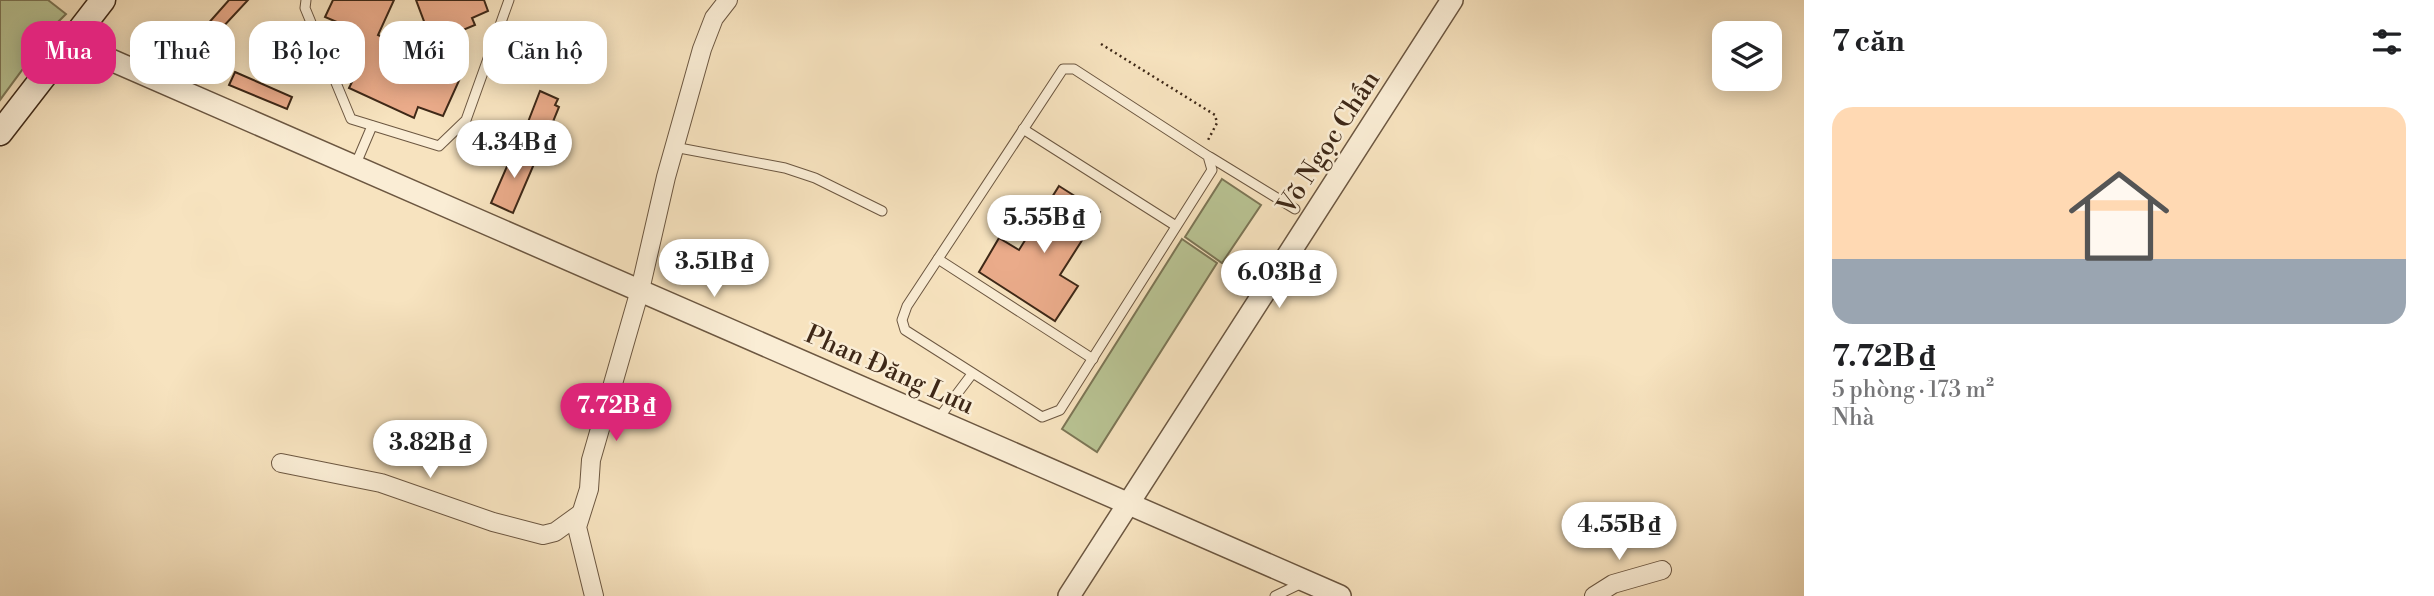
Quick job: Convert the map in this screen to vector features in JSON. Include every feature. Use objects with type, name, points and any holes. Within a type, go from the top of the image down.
[{"type":"main road","points":[[88,21],[103,0]]},
{"type":"main road","points":[[0,133],[39,84]]},
{"type":"street","points":[[594,596],[577,527],[589,489],[591,460],[640,290],[674,147],[702,49],[714,18],[728,0]]},
{"type":"street","name":"Võ Ngọc Chấn","points":[[1069,596],[1126,503],[1452,0]]},
{"type":"street","name":"Phan Đăng Lưu","points":[[116,62],[1340,596]]},
{"type":"street","points":[[281,463],[381,483],[493,522],[543,535],[555,533],[580,514]]},
{"type":"street","points":[[1594,596],[1613,584],[1662,570]]},
{"type":"lane","points":[[306,0],[304,8],[351,119],[439,146],[466,120],[509,0]]},
{"type":"lane","points":[[1205,153],[1212,170],[1060,410],[1051,416],[1042,417],[905,330],[902,320],[907,306],[1063,69],[1074,69],[1294,209]]},
{"type":"lane","points":[[355,166],[372,126]]},
{"type":"lane","points":[[1023,129],[1176,226]]},
{"type":"lane","points":[[674,147],[785,168],[815,178],[882,211]]},
{"type":"lane","points":[[938,259],[1093,359]]},
{"type":"lane","points":[[937,420],[972,374]]},
{"type":"lane","points":[[1275,596],[1305,581]]},
{"type":"path","points":[[1101,44],[1215,115],[1217,123],[1205,153]]},
{"type":"green space","points":[[0,0],[48,0],[66,14],[59,21],[21,21],[21,72],[0,100]]},
{"type":"green space","points":[[1222,179],[1261,205],[1222,263],[1185,237]]},
{"type":"green space","points":[[1182,239],[1217,263],[1097,452],[1062,429]]},
{"type":"building","points":[[229,0],[248,0],[228,21],[210,21]]},
{"type":"building","points":[[333,0],[394,0],[384,21],[379,21],[379,84],[457,84],[443,116],[418,107],[414,118],[349,88],[351,84],[365,84],[365,21],[335,21],[325,17]]},
{"type":"building","points":[[416,0],[484,0],[488,11],[472,18],[475,25],[469,27],[469,21],[424,21]]},
{"type":"building","points":[[235,72],[249,78],[249,84],[262,84],[292,97],[287,109],[229,85],[235,84]]},
{"type":"building","points":[[540,91],[558,99],[555,105],[559,107],[539,156],[518,148]]},
{"type":"building","points":[[515,148],[537,157],[513,213],[491,203]]},
{"type":"building","points":[[1059,186],[1100,212],[1060,275],[1078,286],[1055,321],[979,272],[999,238],[1019,250]]}]
